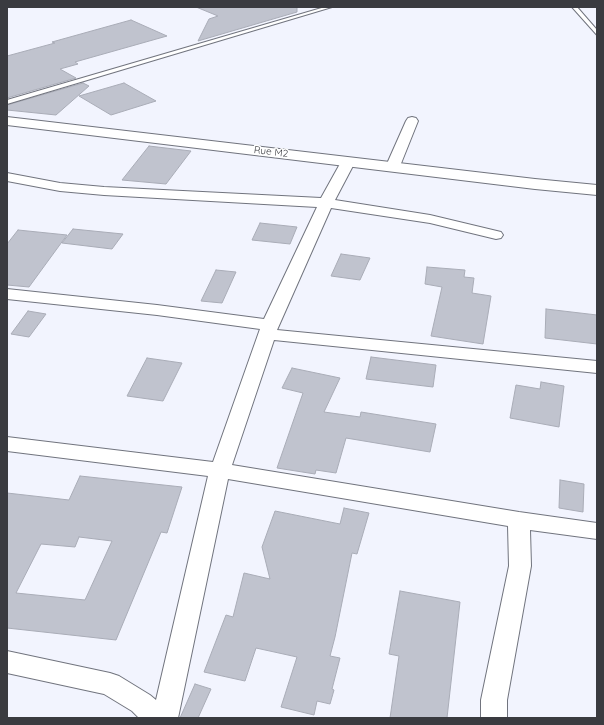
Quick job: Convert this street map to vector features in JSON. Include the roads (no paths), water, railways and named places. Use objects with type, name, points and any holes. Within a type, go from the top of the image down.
[{"type":"street","name":"Rue M2","points":[[7,121],[535,184],[597,190]]},
{"type":"street","points":[[393,166],[412,121]]},
{"type":"street","points":[[165,718],[220,470],[269,329],[326,203],[348,162]]},
{"type":"street","points":[[7,177],[60,187],[104,191],[326,203],[430,219],[496,235]]},
{"type":"street","name":"Rue M2","points":[[535,184],[597,196]]},
{"type":"street","points":[[7,294],[157,310],[269,329],[597,367]]},
{"type":"street","points":[[7,444],[220,470],[519,520],[597,531]]},
{"type":"street","points":[[494,718],[494,700],[520,566],[519,520]]},
{"type":"street","points":[[7,662],[110,684],[141,702],[156,718]]},
{"type":"lane","points":[[7,102],[330,7]]},
{"type":"lane","points":[[574,7],[597,33]]}]
